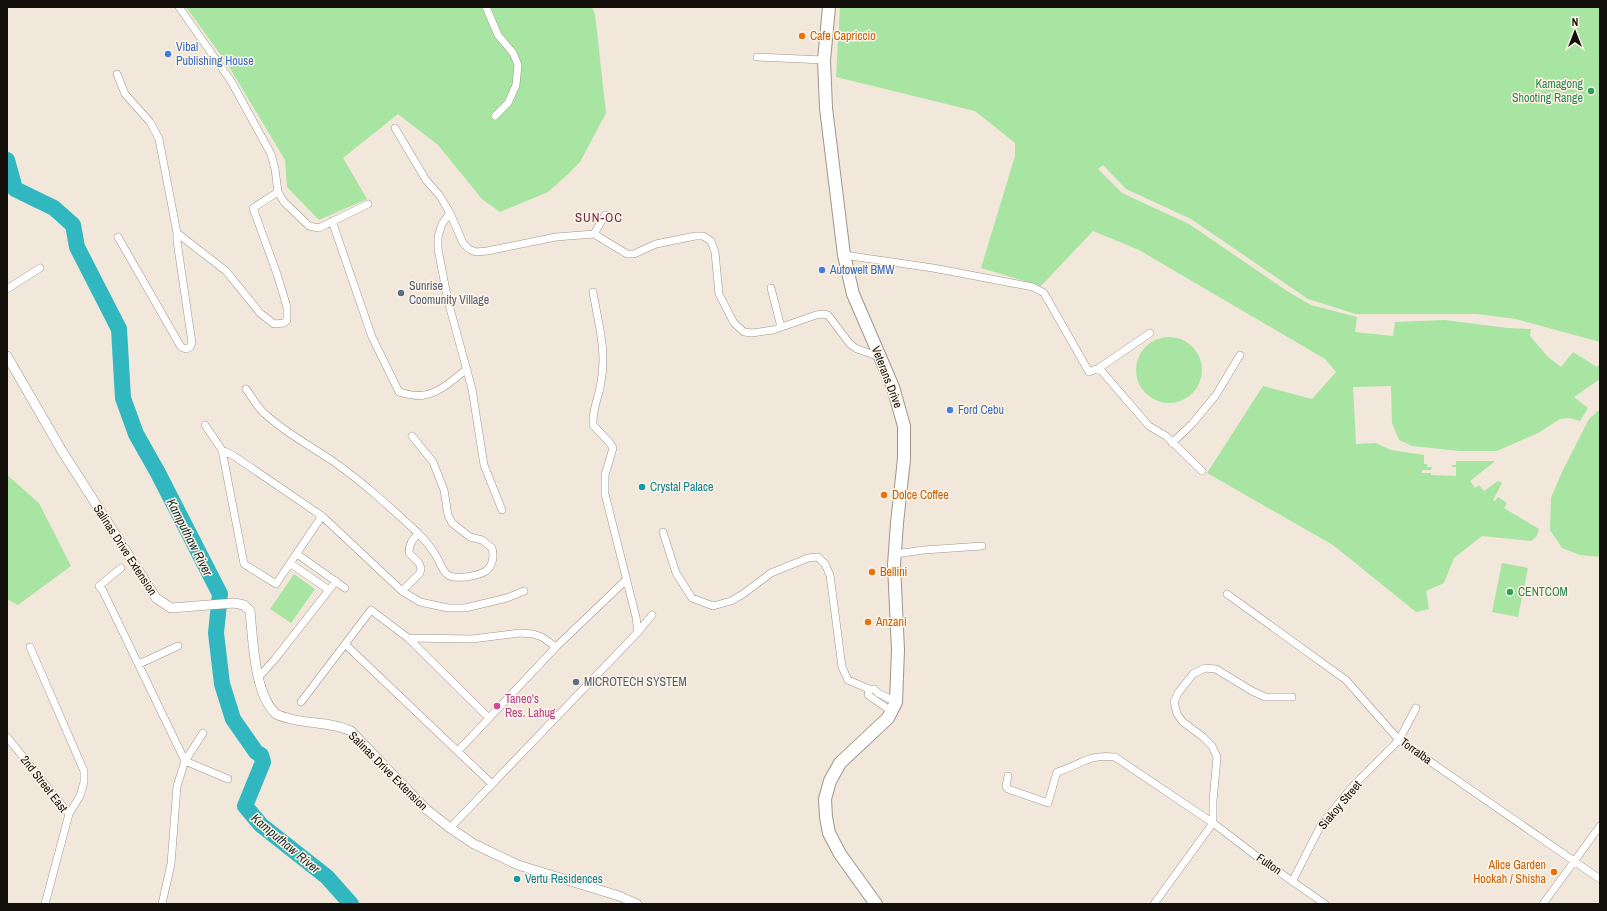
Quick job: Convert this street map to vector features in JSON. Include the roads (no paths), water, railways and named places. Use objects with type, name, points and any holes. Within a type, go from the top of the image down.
[{"type":"main road","name":"Veterans Drive","points":[[829,7],[824,60],[826,108],[844,255],[853,294],[893,387],[904,426],[904,459],[896,523],[895,554],[898,650],[894,706]]},
{"type":"main road","points":[[876,904],[840,854],[829,833],[825,799],[830,781],[840,763],[888,718],[894,706]]},
{"type":"street","points":[[179,7],[230,81],[271,154],[276,169],[278,192],[284,202],[309,226],[318,228],[368,204]]},
{"type":"street","points":[[486,7],[498,35],[513,53],[518,65],[516,85],[508,103],[495,116]]},
{"type":"street","points":[[757,58],[824,60]]},
{"type":"street","points":[[117,74],[125,94],[150,122],[159,139],[177,233],[192,344],[190,347],[186,349],[181,347],[118,237]]},
{"type":"street","points":[[395,128],[426,180],[440,196],[450,213],[463,243],[469,249],[476,252],[487,251],[556,237],[594,234],[627,254],[634,254],[656,244],[695,236],[703,236],[711,241],[715,252],[719,294],[734,323],[748,333],[781,328],[816,315],[826,314],[850,344],[857,349],[880,358]]},
{"type":"street","points":[[177,233],[226,271],[260,313],[274,324],[284,323],[287,320],[287,308],[277,274],[253,208],[278,192]]},
{"type":"street","points":[[450,213],[442,224],[438,236],[438,249],[448,301],[472,389],[484,465],[502,510]]},
{"type":"street","points":[[594,234],[605,216]]},
{"type":"street","points":[[332,221],[372,337],[399,392],[417,396],[425,395],[441,388],[467,369]]},
{"type":"street","points":[[844,255],[933,268],[1033,287],[1044,293],[1089,372],[1099,368],[1150,333]]},
{"type":"street","points":[[7,289],[40,268]]},
{"type":"street","points":[[771,288],[781,328]]},
{"type":"street","points":[[593,292],[603,344],[601,382],[592,415],[593,424],[613,448],[605,475],[605,494],[636,617],[638,632]]},
{"type":"street","points":[[1172,443],[1192,424],[1216,395],[1240,354]]},
{"type":"street","name":"Salinas Drive Extension","points":[[7,356],[62,450],[156,598],[171,608],[234,603],[244,605],[250,611],[258,678],[269,704],[277,714],[292,719],[343,727],[351,731],[426,809],[450,828],[474,844],[518,865],[619,896],[637,904]]},
{"type":"street","points":[[1099,368],[1149,426],[1166,436],[1202,471]]},
{"type":"street","points":[[246,389],[263,413],[298,440],[334,462],[365,486],[418,534],[431,547],[437,556],[442,569],[448,575],[458,577],[470,576],[486,571],[492,562],[494,555],[492,548],[482,540],[470,537],[452,522],[448,515],[444,490],[433,462],[412,436]]},
{"type":"street","points":[[205,425],[222,450],[244,564],[276,584],[291,564],[322,516]]},
{"type":"street","points":[[222,450],[234,456],[322,516],[402,591],[420,602],[448,608],[465,608],[507,598],[524,591]]},
{"type":"street","points":[[663,532],[676,573],[692,598],[713,606],[731,601],[743,594],[770,572],[808,558],[818,557],[825,564],[830,575],[842,667],[848,680],[869,690],[868,695],[894,706]]},
{"type":"street","points":[[402,591],[420,573],[421,568],[419,563],[409,553],[409,546],[418,534]]},
{"type":"street","points":[[895,554],[924,550],[982,546]]},
{"type":"street","points":[[297,554],[345,588]]},
{"type":"street","points":[[291,564],[329,590]]},
{"type":"street","points":[[120,568],[99,586],[103,591],[139,664],[185,761],[228,779]]},
{"type":"street","points":[[458,751],[556,648],[626,580]]},
{"type":"street","points":[[258,678],[276,659],[336,581]]},
{"type":"street","name":"Torralba","points":[[1227,594],[1346,680],[1399,740],[1600,879]]},
{"type":"street","points":[[301,702],[346,645],[371,610],[408,638],[489,718]]},
{"type":"street","points":[[450,828],[638,632],[652,615]]},
{"type":"street","points":[[408,638],[472,639],[520,633],[533,634],[542,638],[556,648]]},
{"type":"street","points":[[346,645],[492,784]]},
{"type":"street","points":[[139,664],[178,646]]},
{"type":"street","points":[[30,647],[84,770],[84,782],[80,796],[69,814]]},
{"type":"street","points":[[1154,904],[1213,823],[1213,801],[1217,757],[1212,746],[1204,737],[1183,722],[1177,714],[1174,702],[1178,693],[1193,674],[1205,668],[1216,668],[1252,691],[1265,697],[1292,697]]},
{"type":"street","name":"Siakoy Street","points":[[1293,880],[1321,825],[1353,786],[1399,740],[1416,708]]},
{"type":"street","points":[[162,904],[171,864],[177,786],[185,761],[203,733]]},
{"type":"street","name":"2nd Street East","points":[[7,737],[69,814],[45,904]]},
{"type":"street","name":"Fulton","points":[[1008,776],[1006,786],[1008,789],[1048,803],[1057,772],[1090,758],[1104,756],[1115,757],[1213,823],[1259,858],[1293,880],[1325,904]]},
{"type":"street","points":[[1543,904],[1600,826]]},
{"type":"waterway","name":"Kamputhaw River","points":[[7,160],[15,189],[54,208],[73,225],[77,247],[119,329],[123,398],[136,434],[158,473],[220,594],[216,633],[222,684],[233,719],[256,752],[261,755],[263,762],[245,806],[261,825],[327,877],[351,904]]},
{"type":"place","name":"Cafe Capriccio","points":[[802,36]]},
{"type":"place","name":"Vibal Publishing House","points":[[168,54]]},
{"type":"place","name":"Kamagong Shooting Range","points":[[1591,91]]},
{"type":"place","name":"Autowelt BMW","points":[[822,270]]},
{"type":"place","name":"Sunrise Coomunity Village","points":[[401,293]]},
{"type":"place","name":"Ford Cebu","points":[[950,410]]},
{"type":"place","name":"Crystal Palace","points":[[642,487]]},
{"type":"place","name":"Dolce Coffee","points":[[884,495]]},
{"type":"place","name":"Bellini","points":[[872,572]]},
{"type":"place","name":"CENTCOM","points":[[1510,592]]},
{"type":"place","name":"Anzani","points":[[868,622]]},
{"type":"place","name":"MICROTECH SYSTEM","points":[[576,682]]},
{"type":"place","name":"Taneo's Res. Lahug","points":[[497,706]]},
{"type":"place","name":"Alice Garden Hookah / Shisha","points":[[1554,872]]},
{"type":"place","name":"Vertu Residences","points":[[517,879]]},
{"type":"district","name":"SUN-OC","points":[[599,217]]}]
